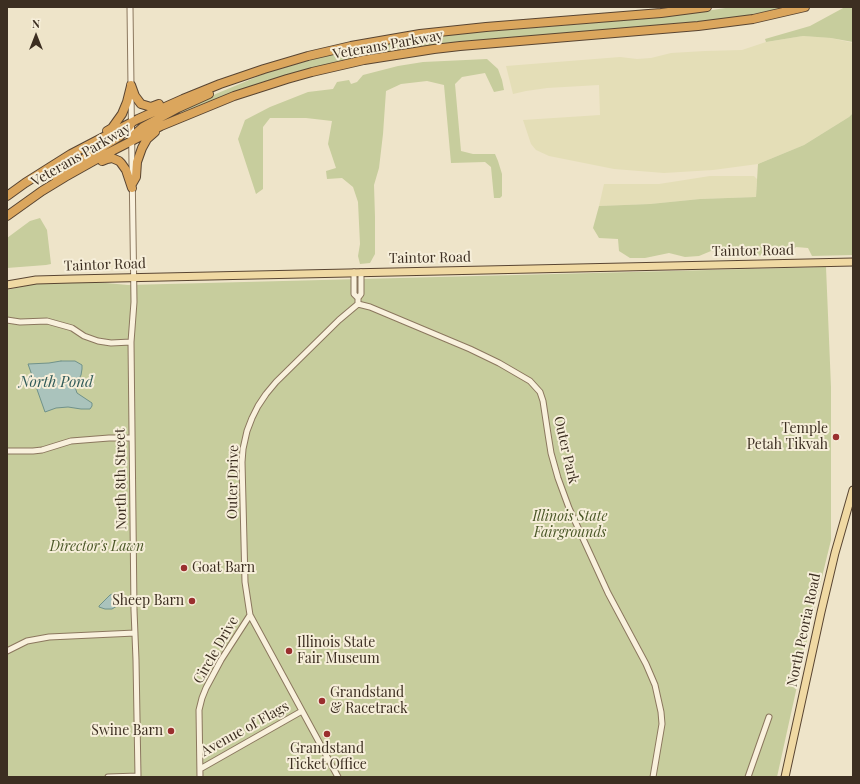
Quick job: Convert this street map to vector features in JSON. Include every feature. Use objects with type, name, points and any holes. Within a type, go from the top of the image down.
[{"type":"highway","name":"Veterans Parkway","points":[[7,196],[49,168],[132,122],[230,80],[327,51],[413,34],[661,13],[707,7]]},
{"type":"highway","name":"Veterans Parkway","points":[[7,216],[72,173],[161,126],[217,103],[312,72],[364,60],[410,52],[460,46],[714,25],[753,19],[802,7]]},
{"type":"highway","points":[[132,140],[143,127],[178,108],[226,86],[230,80]]},
{"type":"highway","points":[[131,86],[139,101],[145,106],[151,107],[206,85],[220,84]]},
{"type":"highway","points":[[92,143],[112,128],[120,118],[127,102],[131,86]]},
{"type":"highway","points":[[28,201],[34,193],[47,183],[120,136],[132,122]]},
{"type":"highway","points":[[132,186],[136,177],[136,162],[142,148],[147,139],[161,126]]},
{"type":"highway","points":[[42,192],[57,187],[109,158],[116,159],[123,165],[132,186]]},
{"type":"main road","name":"Taintor Road","points":[[7,285],[47,280],[853,262]]},
{"type":"main road","name":"North Peoria Road","points":[[785,777],[821,612],[835,553],[853,490]]},
{"type":"street","name":"North 8th Street","points":[[130,7],[134,278],[131,342],[138,776]]},
{"type":"street","points":[[357,272],[354,294],[358,298],[358,304]]},
{"type":"street","name":"Outer Drive","points":[[338,777],[250,615],[245,582],[242,476],[243,449],[252,418],[266,394],[276,382],[339,320],[358,304]]},
{"type":"street","name":"Outer Park","points":[[358,304],[370,307],[470,349],[499,363],[530,381],[540,392],[543,401],[551,453],[566,501],[608,593],[650,671],[655,685],[662,724],[653,777]]},
{"type":"street","points":[[7,320],[20,322],[47,321],[72,328],[84,336],[98,341],[111,343],[131,342]]},
{"type":"street","points":[[7,451],[42,450],[71,441],[132,438]]},
{"type":"street","name":"Circle Drive","points":[[200,777],[200,710],[202,698],[221,660],[250,615]]},
{"type":"street","points":[[7,651],[27,641],[43,638],[135,634]]},
{"type":"street","name":"Avenue of Flags","points":[[200,769],[302,711]]},
{"type":"street","points":[[748,777],[769,717]]},
{"type":"street","points":[[108,777],[138,776]]},
{"type":"shaded area","points":[[803,36],[831,38],[853,43],[853,113],[804,145],[758,164],[713,170],[664,173],[614,169],[549,156],[536,150],[531,144],[523,120],[600,115],[599,85],[547,88],[513,94],[506,66],[620,57],[637,59],[651,58],[671,53],[742,50],[766,42]]},
{"type":"shaded area","points":[[710,176],[754,176],[757,179],[756,197],[700,199],[650,204],[599,206],[604,184],[659,184]]},
{"type":"green space","points":[[732,7],[787,7],[716,20],[455,42],[399,49],[299,71],[239,90],[174,115],[173,114],[266,73],[337,53],[410,39],[655,18]]},
{"type":"green space","points":[[845,7],[853,7],[853,42],[831,38],[803,36],[766,42],[765,39],[810,26]]},
{"type":"green space","points":[[487,59],[498,69],[504,90],[494,92],[485,73],[462,77],[455,84],[461,151],[473,154],[495,154],[502,174],[502,196],[500,198],[494,198],[491,167],[485,162],[451,163],[444,85],[427,81],[401,84],[386,91],[379,168],[374,185],[375,254],[370,263],[360,264],[358,256],[360,244],[358,202],[353,187],[342,178],[327,179],[326,171],[336,168],[328,144],[332,121],[306,118],[270,118],[263,127],[263,189],[256,194],[238,139],[245,120],[270,107],[308,92],[333,89],[337,82],[349,80],[351,84],[357,82],[363,75],[398,66],[423,62]]},
{"type":"green space","points":[[853,113],[853,255],[812,256],[808,248],[796,247],[789,254],[754,256],[711,251],[699,256],[685,257],[669,253],[645,258],[630,258],[619,251],[618,239],[599,238],[593,228],[599,206],[650,204],[700,199],[756,197],[758,164],[804,145]]},
{"type":"green space","points":[[40,218],[47,230],[51,264],[7,268],[7,238],[30,221]]},
{"type":"green space","name":"Illinois State Fairgrounds","points":[[826,267],[831,387],[831,540],[777,777],[7,777],[7,290],[39,283],[75,282],[128,285]]},
{"type":"water","name":"North Pond","points":[[75,361],[82,365],[81,375],[75,387],[77,393],[92,403],[90,409],[68,407],[56,408],[45,412],[28,364]]},
{"type":"water","points":[[115,593],[119,596],[117,606],[112,609],[99,607],[110,595]]},
{"type":"place","name":"Temple Petah Tikvah","points":[[836,437]]},
{"type":"place","name":"Goat Barn","points":[[184,568]]},
{"type":"place","name":"Sheep Barn","points":[[192,601]]},
{"type":"place","name":"Illinois State Fair Museum","points":[[289,651]]},
{"type":"place","name":"Grandstand & Racetrack","points":[[322,701]]},
{"type":"place","name":"Swine Barn","points":[[171,731]]},
{"type":"place","name":"Grandstand Ticket Office","points":[[327,734]]},
{"type":"park label","name":"Director's Lawn","points":[[97,547]]}]
